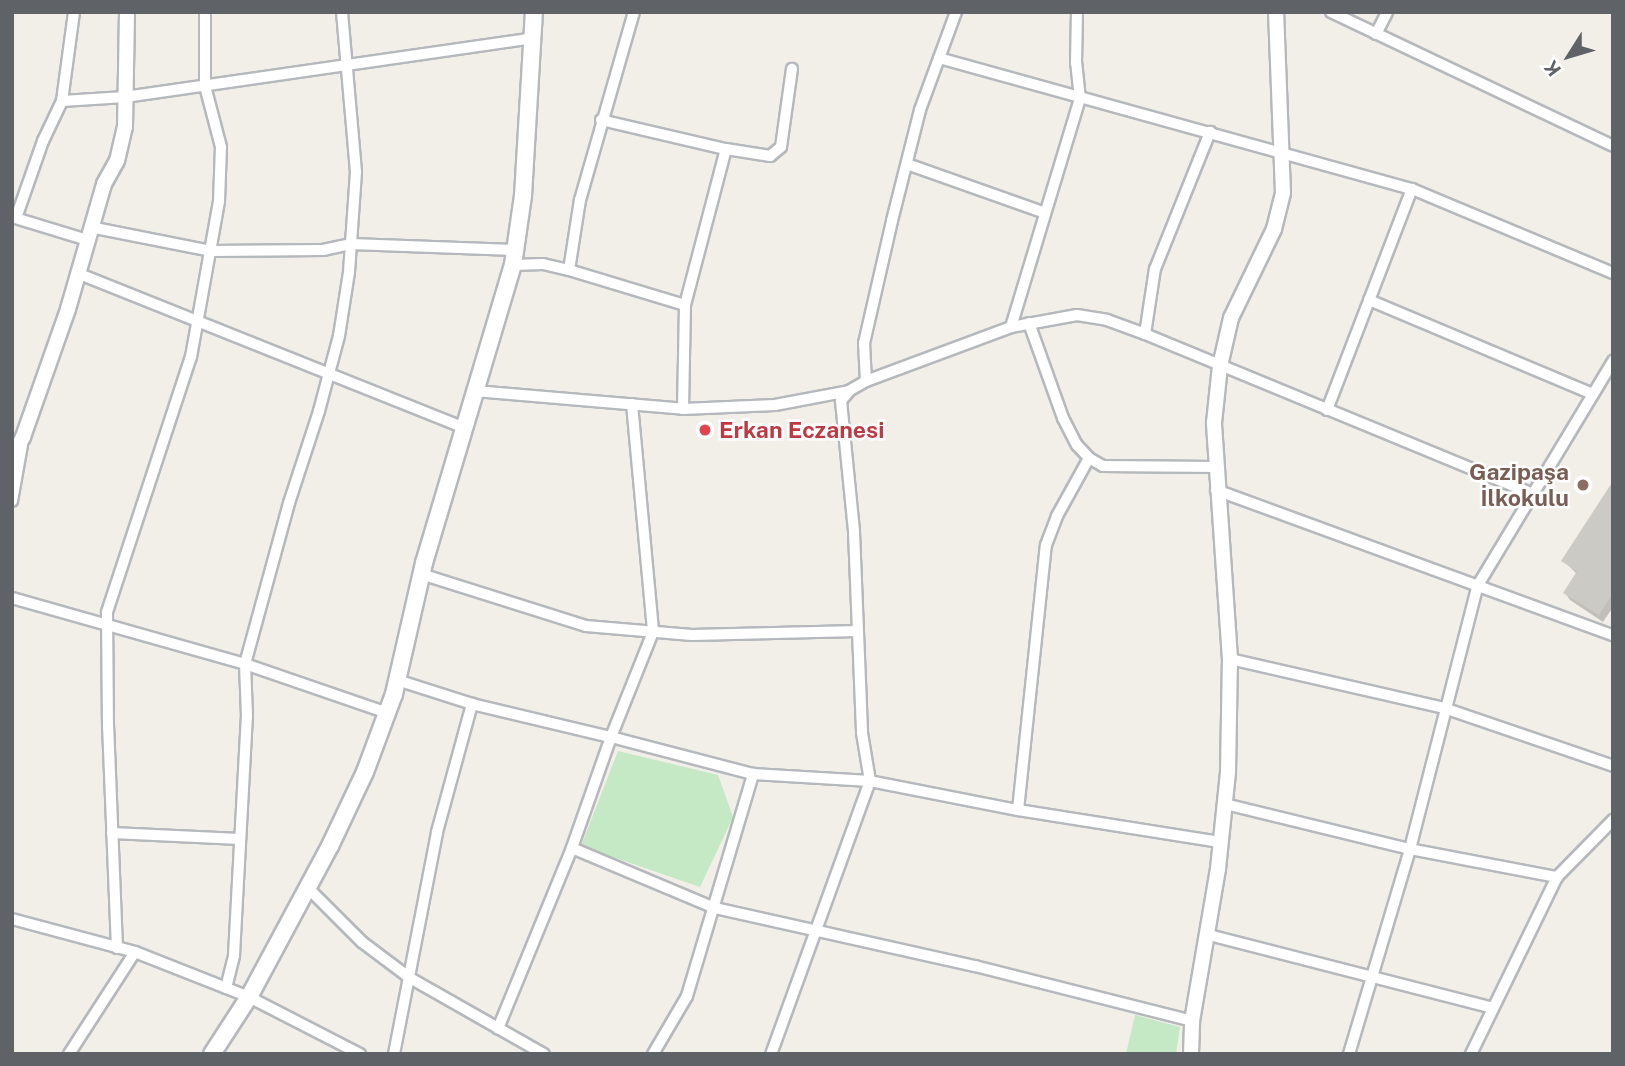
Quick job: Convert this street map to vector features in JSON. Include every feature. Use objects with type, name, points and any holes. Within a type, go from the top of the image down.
[{"type":"main road","points":[[212,1054],[249,997],[307,887],[365,772],[387,713],[421,574],[514,258],[523,195],[534,12]]},
{"type":"street","points":[[74,12],[62,101],[43,141],[14,218],[89,233],[211,251],[323,250],[351,244],[514,258],[569,270],[685,305]]},
{"type":"street","points":[[12,501],[23,437],[78,273],[104,184],[117,161],[125,127],[127,12]]},
{"type":"street","points":[[117,948],[107,624],[117,578],[178,404],[199,321],[211,251],[219,201],[221,147],[205,86],[205,12]]},
{"type":"street","points":[[226,988],[234,955],[247,716],[245,664],[285,516],[329,374],[338,336],[351,244],[356,172],[342,12]]},
{"type":"street","points":[[569,270],[580,200],[634,12]]},
{"type":"street","points":[[866,381],[864,343],[906,164],[920,110],[956,12]]},
{"type":"street","points":[[1011,327],[1080,99],[1076,63],[1077,12]]},
{"type":"street","points":[[1191,1054],[1192,1021],[1209,935],[1225,804],[1230,659],[1216,490],[1214,423],[1220,366],[1231,318],[1274,229],[1283,193],[1276,12]]},
{"type":"street","points":[[1331,12],[1613,146]]},
{"type":"street","points":[[1376,34],[1387,12]]},
{"type":"street","points":[[62,101],[125,97],[531,38]]},
{"type":"street","points":[[939,58],[1080,99],[1280,150],[1412,189],[1613,273]]},
{"type":"street","points":[[601,120],[726,149],[770,156],[779,150],[792,69]]},
{"type":"street","points":[[1145,334],[1155,269],[1210,132]]},
{"type":"street","points":[[683,409],[685,305],[726,149]]},
{"type":"street","points":[[906,164],[1045,213]]},
{"type":"street","points":[[1327,410],[1412,189]]},
{"type":"street","points":[[78,273],[464,429]]},
{"type":"street","points":[[1369,300],[1593,394]]},
{"type":"street","points":[[475,391],[683,409],[775,405],[849,391],[866,381],[1011,327],[1077,315],[1107,320],[1145,334],[1533,494]]},
{"type":"street","points":[[1029,323],[1063,418],[1077,445],[1089,458],[1103,466],[1216,467]]},
{"type":"street","points":[[1349,1054],[1410,849],[1444,708],[1478,585],[1612,364]]},
{"type":"street","points":[[771,1054],[814,929],[870,781],[862,733],[854,532],[841,401],[849,391]]},
{"type":"street","points":[[498,1028],[572,848],[611,737],[653,632],[632,404]]},
{"type":"street","points":[[12,457],[23,437]]},
{"type":"street","points":[[1018,810],[1046,545],[1056,516],[1089,458]]},
{"type":"street","points":[[1216,490],[1613,635]]},
{"type":"street","points":[[421,574],[586,626],[692,635],[858,631]]},
{"type":"street","points":[[12,598],[245,664],[387,713]]},
{"type":"street","points":[[1230,659],[1444,708],[1613,766]]},
{"type":"street","points":[[397,680],[472,704],[753,774],[870,781],[1018,810],[1221,842]]},
{"type":"street","points":[[394,1054],[438,832],[472,704]]},
{"type":"street","points":[[653,1054],[687,996],[753,774]]},
{"type":"street","points":[[1225,804],[1410,849],[1557,877]]},
{"type":"street","points":[[1471,1054],[1557,877],[1613,820]]},
{"type":"street","points":[[112,833],[240,839]]},
{"type":"street","points":[[572,848],[715,908],[975,966],[1192,1021]]},
{"type":"street","points":[[307,887],[362,942],[410,978],[544,1054]]},
{"type":"street","points":[[12,919],[135,952],[249,997],[360,1054]]},
{"type":"street","points":[[1209,935],[1493,1008]]},
{"type":"street","points":[[69,1054],[135,952]]},
{"type":"green space","points":[[618,751],[718,775],[733,817],[700,887],[581,846]]},
{"type":"green space","points":[[1135,1015],[1180,1027],[1176,1054],[1126,1054]]},
{"type":"building","points":[[1613,481],[1613,593],[1599,615],[1563,593],[1577,571],[1561,561]]},
{"type":"place","name":"Erkan Eczanesi","points":[[705,430]]},
{"type":"place","name":"Gazipaşa İlkokulu","points":[[1583,485]]}]
